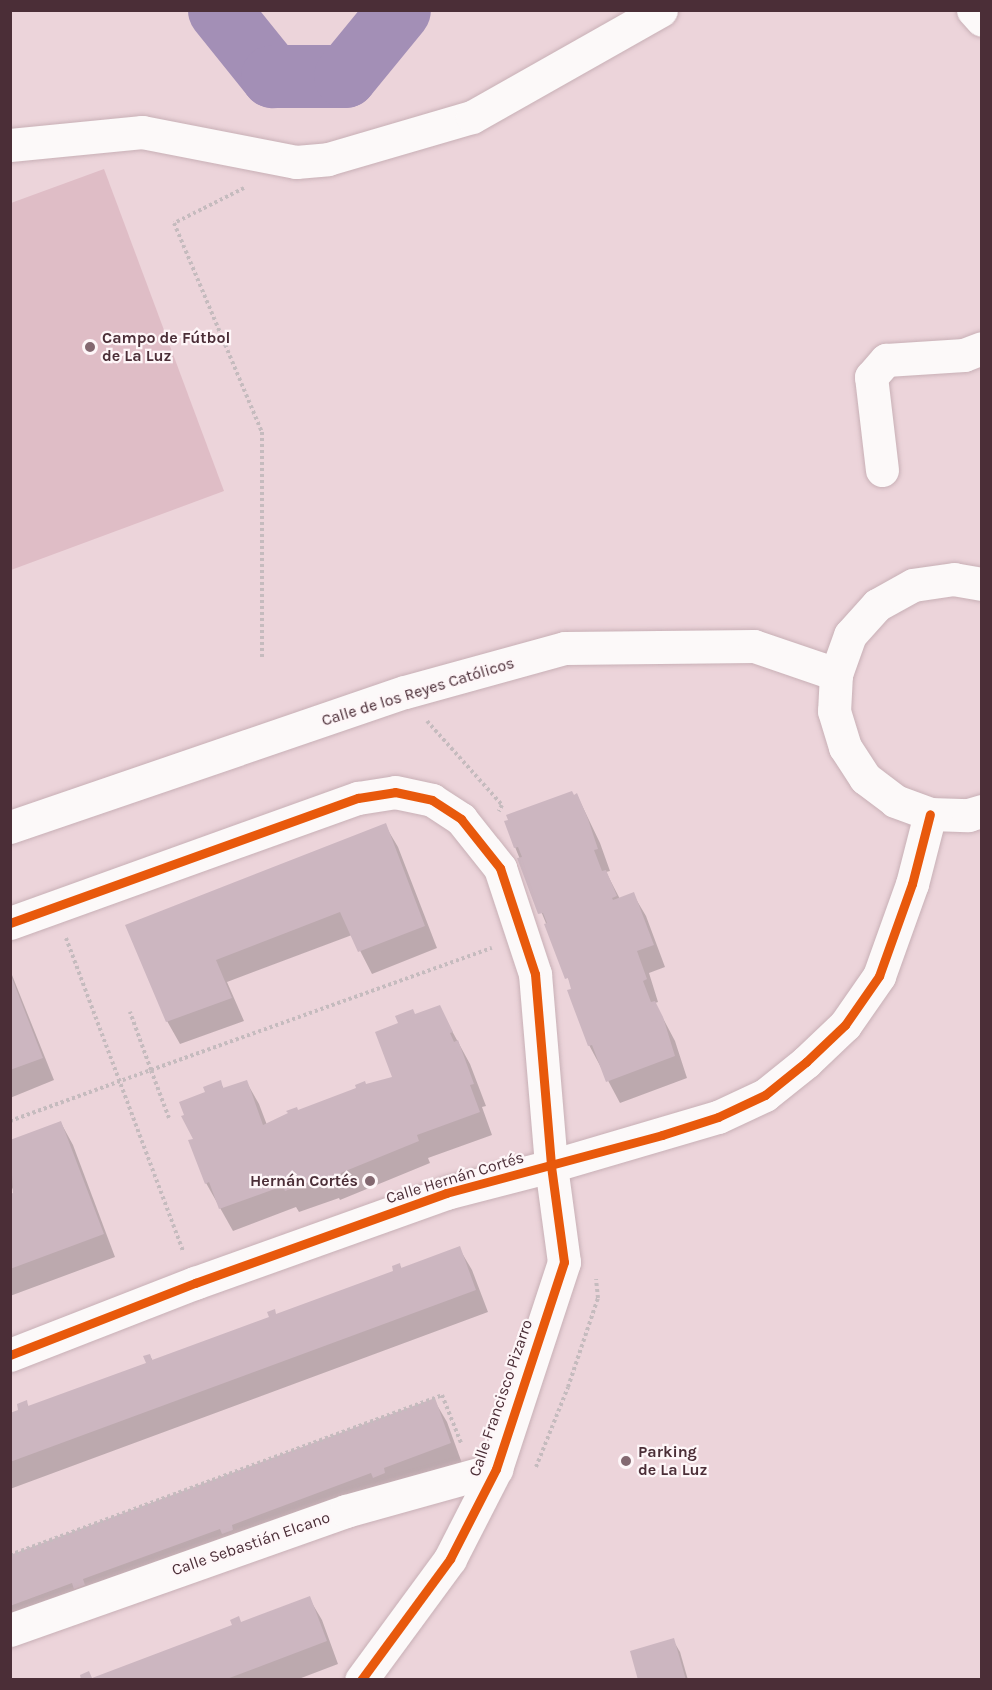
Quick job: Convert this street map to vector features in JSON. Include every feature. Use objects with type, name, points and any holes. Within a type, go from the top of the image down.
[{"type":"street","points":[[10,145],[142,132],[296,162],[328,159],[472,117],[661,10]]},
{"type":"street","points":[[973,10],[981,20]]},
{"type":"street","points":[[882,470],[871,377],[886,360],[964,354],[981,348]]},
{"type":"street","points":[[981,584],[954,579],[913,585],[878,605],[850,635],[836,674],[834,711],[845,747],[865,778],[895,801],[930,814],[968,815],[981,811]]},
{"type":"street","name":"Calle de los Reyes Católicos","points":[[10,826],[405,692],[565,648],[754,646],[836,674]]},
{"type":"street","name":"Calle Francisco Pizarro","points":[[10,923],[358,798],[395,792],[432,800],[461,819],[500,868],[535,974],[551,1166],[564,1262],[496,1469],[450,1559],[361,1680]]},
{"type":"street","name":"Calle Hernán Cortés","points":[[10,1355],[195,1283],[446,1193],[551,1166],[717,1117],[765,1095],[806,1062],[845,1025],[879,976],[912,884],[930,814]]},
{"type":"street","name":"Calle Sebastián Elcano","points":[[10,1630],[346,1511],[496,1469]]},
{"type":"path","points":[[245,188],[174,223],[262,432],[261,658]]},
{"type":"path","points":[[405,692],[444,743],[501,806],[486,849]]},
{"type":"path","points":[[54,907],[195,1283]]},
{"type":"path","points":[[10,1121],[522,937]]},
{"type":"path","points":[[130,1012],[169,1118]]},
{"type":"path","points":[[10,1555],[442,1395],[462,1446]]},
{"type":"shaded area","name":"Campo de Fútbol de La Luz","points":[[104,169],[224,491],[11,570],[11,203]]},
{"type":"building","points":[[572,791],[574,795],[577,793],[588,819],[598,849],[594,850],[602,871],[606,870],[617,896],[612,898],[613,900],[634,892],[654,945],[637,951],[647,979],[643,981],[651,1002],[655,1001],[663,1017],[675,1056],[606,1082],[592,1045],[588,1046],[571,1001],[567,990],[571,989],[568,978],[565,979],[544,924],[547,923],[543,913],[538,914],[517,858],[522,857],[518,847],[514,848],[504,821],[508,820],[506,815]]},
{"type":"building","points":[[386,823],[425,926],[358,952],[340,912],[216,960],[232,998],[166,1022],[125,925]]},
{"type":"building","points":[[10,973],[43,1058],[10,1070]]},
{"type":"building","points":[[440,1005],[453,1032],[450,1033],[454,1042],[458,1040],[474,1084],[470,1085],[480,1112],[417,1135],[419,1141],[326,1179],[325,1176],[285,1191],[283,1186],[219,1209],[209,1182],[205,1184],[188,1140],[193,1139],[181,1116],[184,1115],[179,1102],[205,1092],[203,1087],[221,1080],[223,1088],[247,1080],[263,1125],[288,1113],[286,1111],[297,1107],[298,1110],[356,1088],[355,1085],[365,1081],[366,1084],[392,1077],[375,1032],[398,1023],[395,1016],[413,1009],[415,1014]]},
{"type":"building","points":[[61,1121],[104,1234],[10,1269],[10,1194],[13,1193],[10,1140]]},
{"type":"building","points":[[460,1246],[476,1290],[10,1462],[10,1413],[18,1410],[17,1404],[27,1400],[28,1406],[146,1363],[143,1356],[150,1354],[152,1360],[269,1317],[267,1312],[275,1309],[276,1314],[393,1271],[392,1266],[400,1263],[401,1268]]},
{"type":"building","points":[[435,1398],[451,1443],[384,1468],[385,1473],[373,1478],[371,1473],[232,1525],[233,1530],[222,1534],[220,1529],[83,1579],[85,1585],[74,1589],[72,1583],[10,1606],[10,1555]]},
{"type":"building","points":[[310,1596],[327,1641],[224,1680],[81,1680],[80,1675],[89,1671],[92,1678],[232,1625],[230,1620],[239,1616],[241,1622]]},
{"type":"building","points":[[674,1638],[686,1680],[638,1680],[630,1651]]},
{"type":"waterway","points":[[219,10],[272,76],[345,76],[399,10]]},
{"type":"cycle path","points":[[10,923],[358,798],[395,792],[432,800],[461,819],[500,868],[535,974],[551,1166],[564,1262],[496,1469],[450,1559],[361,1680]]},
{"type":"cycle path","points":[[10,1355],[195,1283],[446,1193],[662,1135],[718,1117],[765,1095],[806,1062],[845,1025],[879,976],[912,884],[930,814]]},
{"type":"place","name":"Campo de Fútbol de La Luz","points":[[90,347]]},
{"type":"place","name":"Hernán Cortés","points":[[370,1181]]},
{"type":"place","name":"Parking de La Luz","points":[[626,1461]]}]
